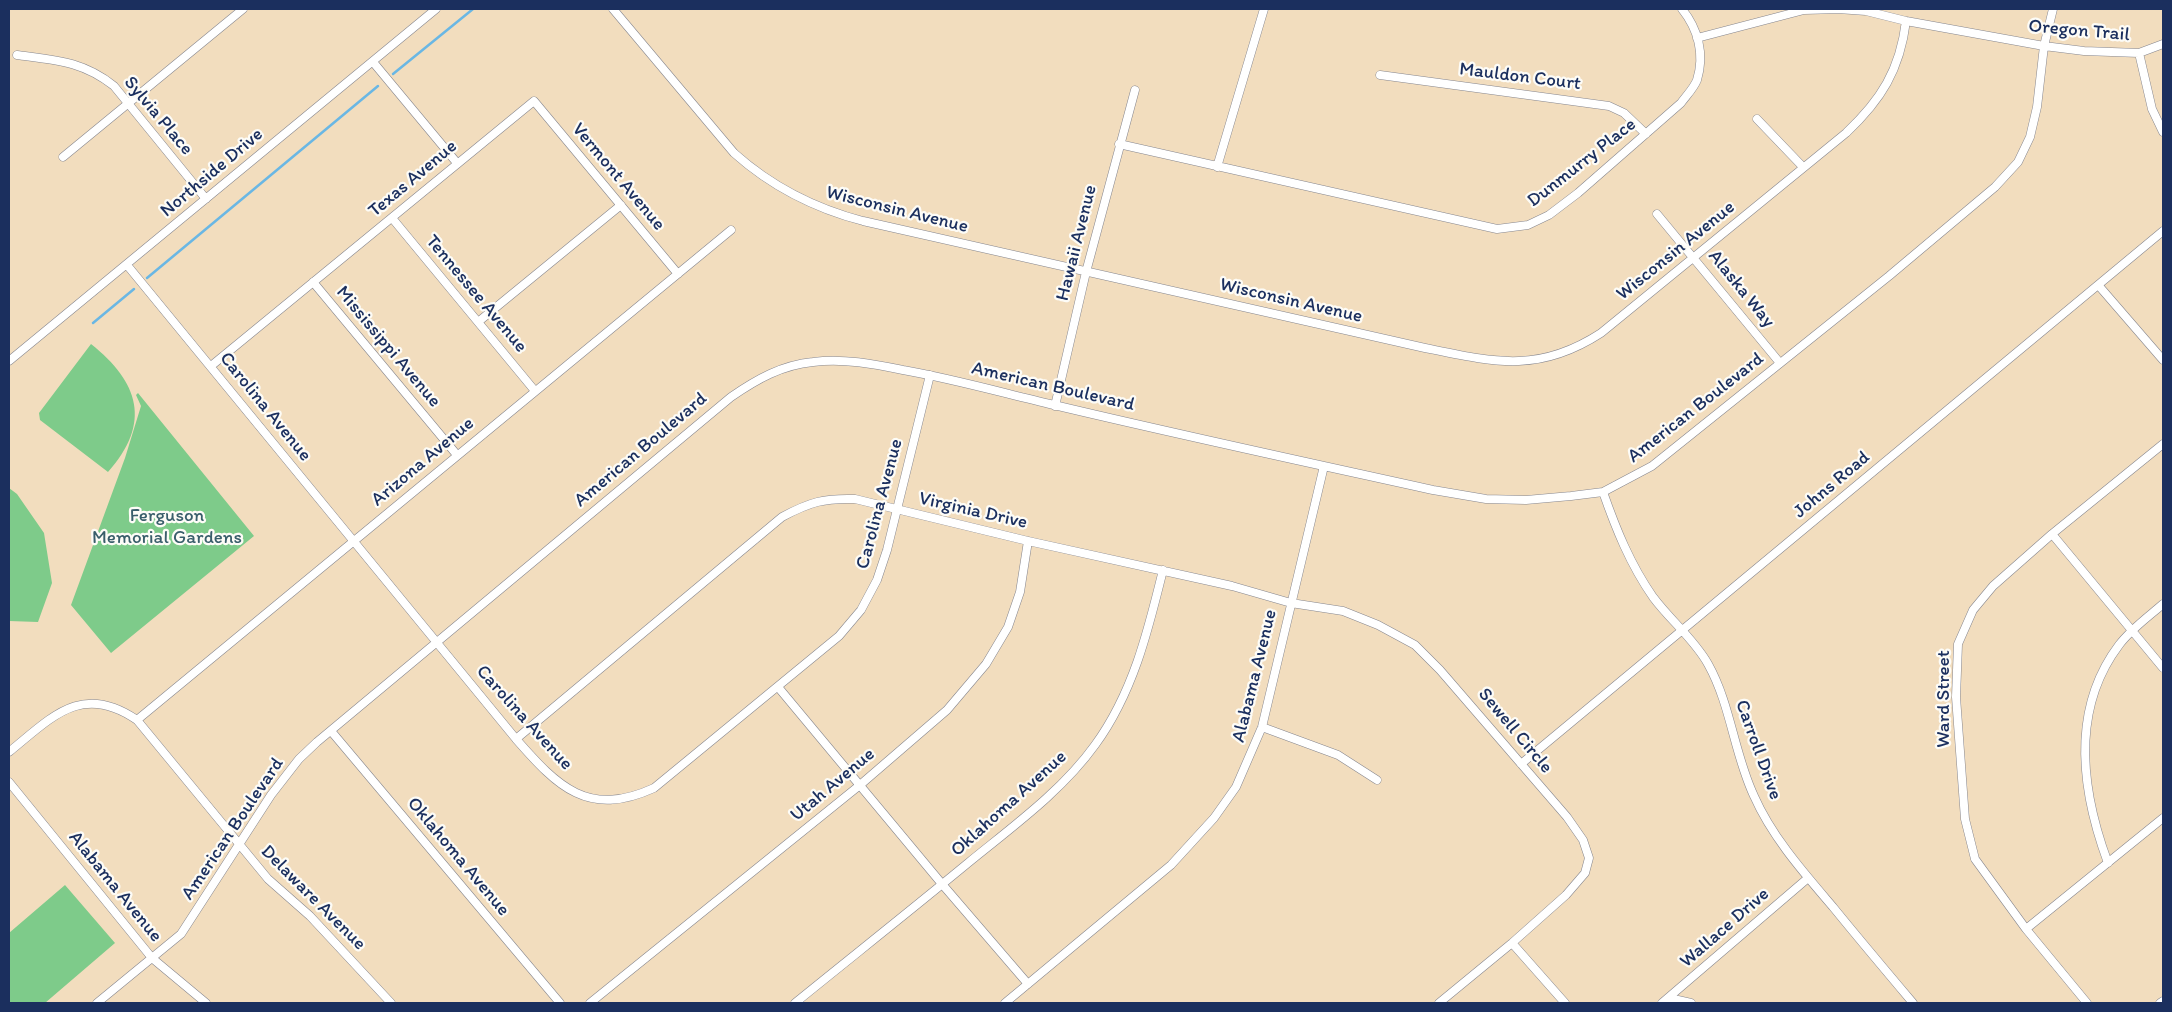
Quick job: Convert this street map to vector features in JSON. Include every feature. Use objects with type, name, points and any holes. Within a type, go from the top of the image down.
[{"type":"street","points":[[63,157],[243,9]]},
{"type":"street","name":"Northside Drive","points":[[9,361],[436,9]]},
{"type":"street","name":"Wisconsin Avenue","points":[[613,9],[734,153],[778,188],[800,200],[843,216],[1086,272],[1425,348],[1504,362],[1534,360],[1578,348],[1601,333],[1860,119],[1885,90],[1896,65],[1906,21]]},
{"type":"street","points":[[1217,167],[1264,9]]},
{"type":"street","name":"Dunmurry Place","points":[[1119,144],[1497,229],[1528,225],[1549,215],[1578,193],[1681,103],[1697,80],[1700,48],[1694,24],[1682,9]]},
{"type":"street","name":"American Boulevard","points":[[97,1003],[181,934],[271,795],[299,759],[436,642],[731,397],[757,379],[784,367],[813,362],[845,361],[930,375],[1055,406],[1324,466],[1486,499],[1526,500],[1603,492],[1652,466],[1995,187],[2018,162],[2030,137],[2037,107],[2044,46],[2054,9]]},
{"type":"street","name":"Oregon Trail","points":[[1697,38],[1804,10],[1866,11],[1906,21],[2044,46],[2109,53],[2139,53],[2163,44]]},
{"type":"street","points":[[2139,53],[2152,109],[2163,132]]},
{"type":"street","name":"Sylvia Place","points":[[17,55],[70,62],[86,68],[114,86],[206,199]]},
{"type":"street","points":[[373,62],[457,164]]},
{"type":"street","name":"Mauldon Court","points":[[1380,76],[1609,106],[1624,112],[1646,134]]},
{"type":"street","name":"Hawaii Avenue","points":[[1055,406],[1086,272],[1135,90]]},
{"type":"street","name":"Texas Avenue","points":[[211,366],[534,100]]},
{"type":"street","name":"Vermont Avenue","points":[[534,100],[678,274]]},
{"type":"street","points":[[1758,119],[1803,167]]},
{"type":"street","points":[[478,322],[621,205]]},
{"type":"street","name":"Alaska Way","points":[[1657,214],[1780,363]]},
{"type":"street","name":"Tennessee Avenue","points":[[392,218],[535,390]]},
{"type":"street","name":"Arizona Avenue","points":[[137,720],[535,390],[732,230]]},
{"type":"street","name":"Johns Road","points":[[1521,764],[2163,231]]},
{"type":"street","name":"Carolina Avenue","points":[[127,265],[516,739],[546,773],[569,790],[600,800],[631,798],[654,788],[839,636],[861,610],[877,580],[897,510],[930,375]]},
{"type":"street","name":"Mississippi Avenue","points":[[313,282],[457,455]]},
{"type":"street","points":[[2099,286],[2163,360]]},
{"type":"street","name":"Ward Street","points":[[2087,1003],[2026,929],[1975,859],[1964,810],[1956,668],[1958,644],[1974,610],[1993,586],[2052,534],[2163,444]]},
{"type":"street","name":"Alabama Avenue","points":[[1005,1003],[1171,865],[1208,825],[1236,787],[1262,727],[1279,664],[1291,603],[1324,466]]},
{"type":"street","name":"Carroll Drive","points":[[1603,492],[1631,563],[1654,597],[1681,631],[1695,644],[1709,665],[1727,711],[1754,797],[1774,830],[1808,878],[1913,1003]]},
{"type":"street","name":"Virginia Drive","points":[[516,739],[782,517],[803,506],[828,498],[856,500],[1028,541],[1163,570],[1291,603]]},
{"type":"street","points":[[2052,534],[2163,668]]},
{"type":"street","name":"Utah Avenue","points":[[590,1003],[860,785],[947,710],[986,664],[1008,627],[1020,592],[1028,541]]},
{"type":"street","name":"Oklahoma Avenue","points":[[795,1003],[1059,786],[1095,746],[1128,686],[1145,643],[1163,570]]},
{"type":"street","name":"Sewell Circle","points":[[1291,603],[1343,611],[1378,625],[1415,646],[1440,670],[1583,840],[1589,858],[1585,873],[1566,895],[1512,943]]},
{"type":"street","points":[[2108,863],[2088,796],[2085,763],[2086,731],[2093,700],[2105,668],[2118,645],[2132,630],[2163,604]]},
{"type":"street","points":[[778,688],[1028,984]]},
{"type":"street","name":"Delaware Avenue","points":[[9,752],[55,715],[82,703],[108,704],[137,720],[238,845],[268,879],[310,916],[350,956],[391,1003]]},
{"type":"street","points":[[1262,727],[1338,755],[1377,780]]},
{"type":"street","name":"Oklahoma Avenue","points":[[331,731],[560,1003]]},
{"type":"street","name":"Alabama Avenue","points":[[9,782],[152,958],[206,1003]]},
{"type":"street","points":[[2026,929],[2163,818]]},
{"type":"street","name":"Wallace Drive","points":[[1662,1003],[1808,878]]},
{"type":"street","points":[[1440,1003],[1512,943],[1565,1003]]},
{"type":"street","points":[[1669,998],[1691,1003]]},
{"type":"green space","points":[[91,344],[120,373],[129,388],[134,404],[135,420],[131,437],[122,454],[108,472],[40,420],[39,413]]},
{"type":"green space","name":"Ferguson Memorial Gardens","points":[[138,393],[254,536],[111,653],[71,605],[125,458],[141,406],[136,395]]},
{"type":"green space","points":[[9,488],[17,494],[44,533],[52,583],[38,622],[9,621]]},
{"type":"green space","points":[[65,885],[115,943],[45,1003],[9,1003],[9,933]]},
{"type":"waterway","points":[[393,74],[473,9]]},
{"type":"waterway","points":[[147,278],[378,86]]},
{"type":"waterway","points":[[93,323],[134,289]]}]
